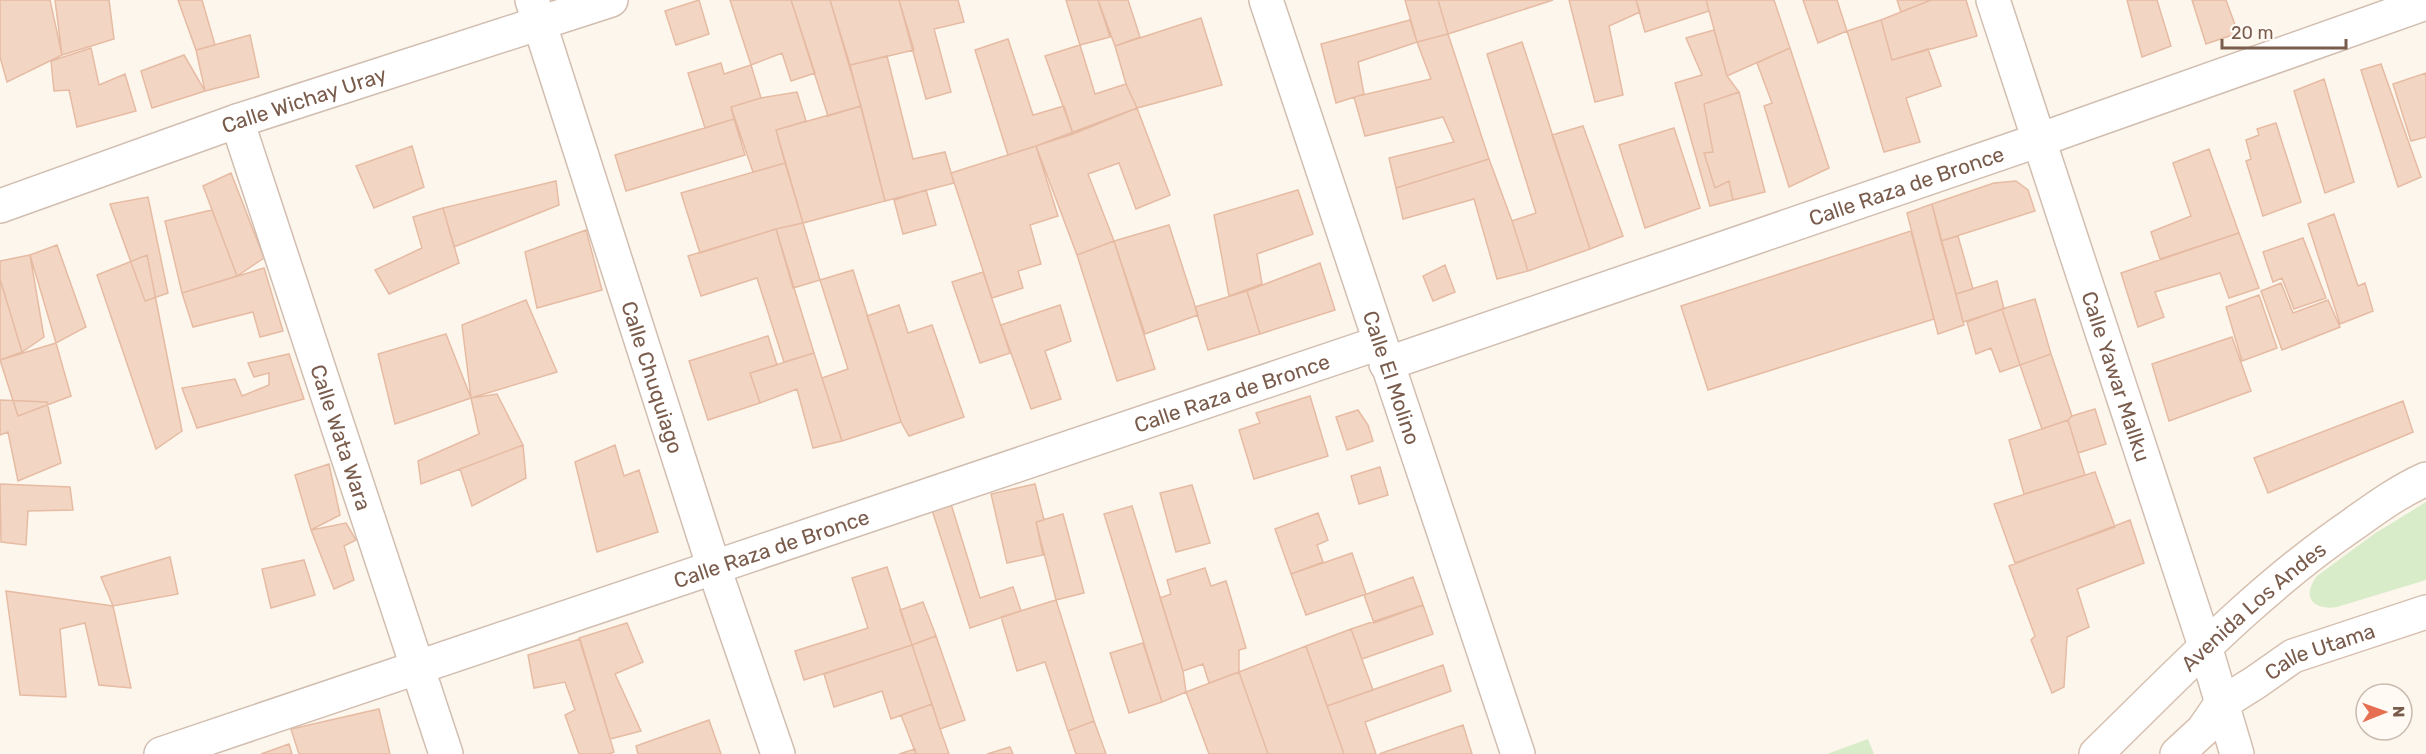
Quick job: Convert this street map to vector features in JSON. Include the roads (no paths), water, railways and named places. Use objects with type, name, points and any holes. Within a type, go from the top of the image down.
[{"type":"street","name":"Calle Wichay Uray","points":[[0,206],[536,11],[610,0]]},
{"type":"street","name":"Calle El Molino","points":[[1266,0],[1518,754]]},
{"type":"street","name":"Calle Yawar Mallku","points":[[1993,0],[2205,646],[2237,754]]},
{"type":"street","name":"Calle Raza de Bronce","points":[[161,754],[714,568],[2038,140],[2426,3]]},
{"type":"street","name":"Calle Chuquiago","points":[[536,11],[714,568],[778,754]]},
{"type":"street","name":"Calle Wata Wara","points":[[237,121],[416,669],[446,754]]},
{"type":"street","name":"Avenida Los Andes","points":[[2096,754],[2205,646],[2269,589],[2328,541],[2401,490],[2426,479]]},
{"type":"street","name":"Calle Utama","points":[[2221,704],[2293,656],[2426,612]]},
{"type":"street","points":[[2177,754],[2203,730],[2221,704]]}]
